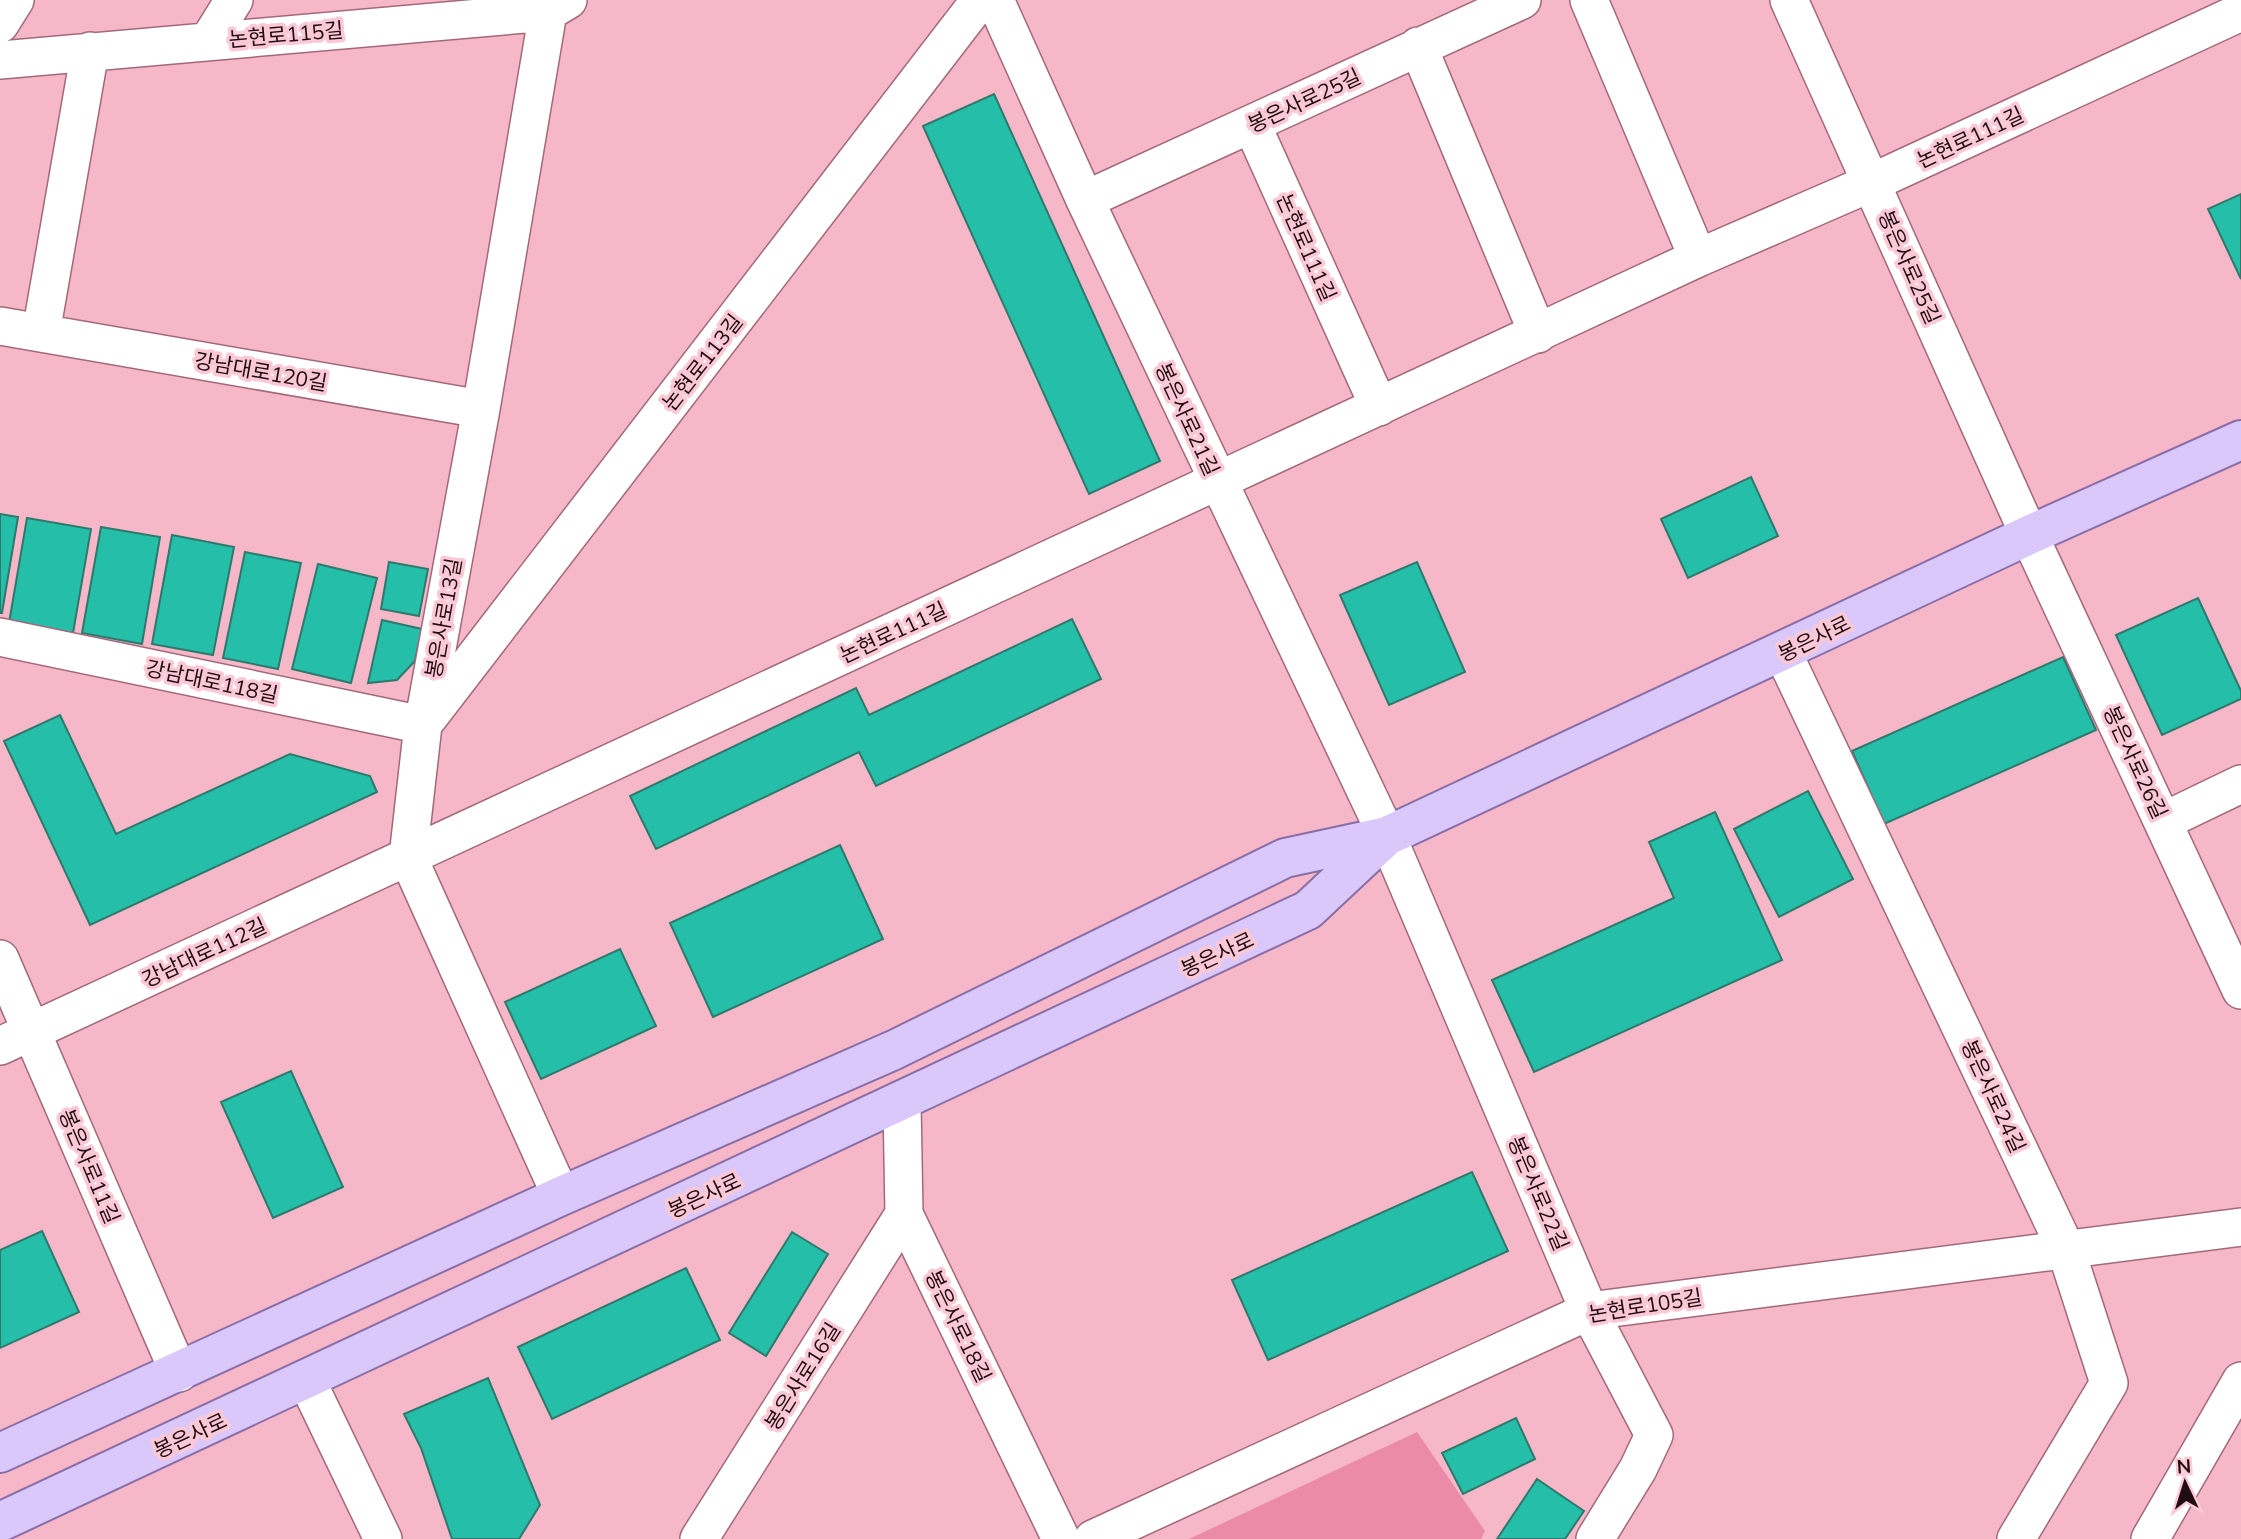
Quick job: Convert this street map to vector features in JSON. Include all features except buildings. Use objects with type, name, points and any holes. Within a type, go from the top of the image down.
[{"type":"main road","name":"봉은사로","points":[[0,1453],[562,1196],[894,1050],[1285,858],[1387,836],[1783,653],[2029,535],[2241,440]]},
{"type":"main road","name":"봉은사로","points":[[0,1522],[902,1103],[1308,910],[1387,836]]},
{"type":"street","points":[[0,24],[15,0]]},
{"type":"street","points":[[209,40],[234,0]]},
{"type":"street","name":"논현로113길","points":[[423,725],[980,0]]},
{"type":"street","name":"봉은사로21길","points":[[995,0],[1085,200],[1387,836]]},
{"type":"street","name":"봉은사로25길","points":[[1085,200],[1522,0]]},
{"type":"street","points":[[1588,0],[1698,258]]},
{"type":"street","name":"봉은사로25길","points":[[1789,0],[1873,182],[2029,535]]},
{"type":"street","name":"논현로115길","points":[[0,60],[558,6]]},
{"type":"street","name":"봉은사로13길","points":[[408,857],[423,725],[558,6]]},
{"type":"street","name":"논현로111길","points":[[408,857],[1698,258],[1873,182],[2241,12]]},
{"type":"street","points":[[1418,46],[1538,334]]},
{"type":"street","points":[[41,333],[90,51]]},
{"type":"street","name":"논현로111길","points":[[1252,125],[1379,407]]},
{"type":"street","name":"강남대로120길","points":[[0,326],[481,410]]},
{"type":"street","name":"봉은사로26길","points":[[2029,535],[2241,990]]},
{"type":"street","name":"강남대로118길","points":[[0,637],[423,725]]},
{"type":"street","name":"봉은사로24길","points":[[1783,653],[2065,1247],[2109,1383],[2016,1539]]},
{"type":"street","points":[[2164,821],[2241,784]]},
{"type":"street","name":"봉은사로22길","points":[[1387,836],[1589,1311],[1654,1436],[1638,1469],[1595,1539]]},
{"type":"street","points":[[408,857],[562,1196]]},
{"type":"street","name":"강남대로112길","points":[[0,1046],[408,857]]},
{"type":"street","name":"봉은사로11길","points":[[0,959],[179,1373]]},
{"type":"street","name":"봉은사로18길","points":[[902,1103],[904,1214],[1061,1539]]},
{"type":"street","name":"봉은사로16길","points":[[699,1539],[904,1214]]},
{"type":"street","name":"논현로105길","points":[[1093,1539],[1589,1311],[2065,1247],[2241,1227]]},
{"type":"street","points":[[307,1381],[383,1539]]},
{"type":"street","points":[[2150,1539],[2241,1381]]},
{"type":"shaded area","points":[[1417,1432],[1485,1531],[1481,1539],[1189,1539]]}]
